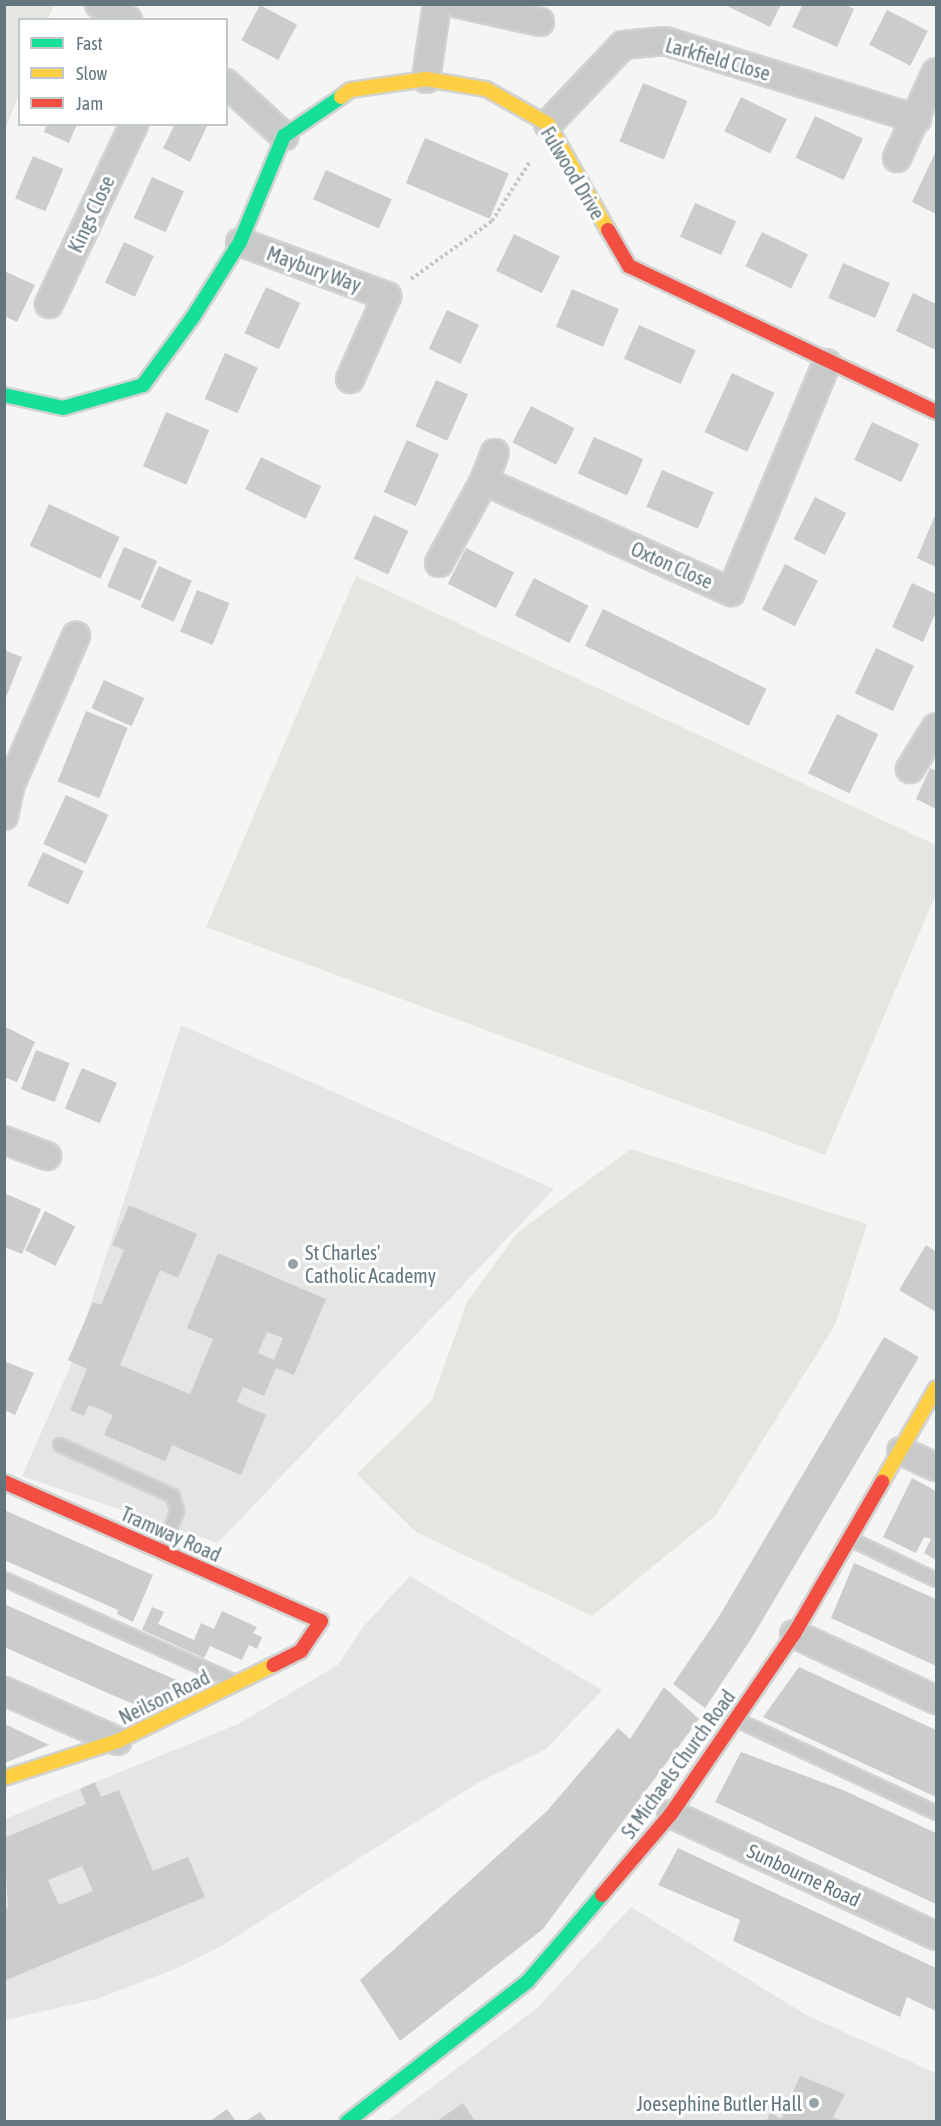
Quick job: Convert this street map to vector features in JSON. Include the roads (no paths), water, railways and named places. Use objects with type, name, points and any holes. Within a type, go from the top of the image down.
[{"type":"street","points":[[99,4],[124,18]]},
{"type":"street","points":[[426,79],[437,4]]},
{"type":"street","points":[[459,4],[540,22]]},
{"type":"street","name":"Larkfield Close","points":[[548,124],[623,45],[665,41],[917,119]]},
{"type":"street","points":[[897,158],[917,119],[936,72]]},
{"type":"street","name":"Fulwood Drive","points":[[284,136],[350,90],[426,79],[486,89],[548,124],[629,266],[827,363],[936,412]]},
{"type":"street","points":[[4,395],[63,408],[143,385],[193,317],[240,242],[284,136],[228,85]]},
{"type":"street","name":"Kings Close","points":[[49,304],[133,126]]},
{"type":"street","name":"Maybury Way","points":[[240,242],[387,296],[350,379]]},
{"type":"street","name":"Oxton Close","points":[[484,481],[731,592],[827,363]]},
{"type":"street","points":[[439,563],[484,481],[495,453]]},
{"type":"street","points":[[4,816],[11,784],[76,636]]},
{"type":"street","points":[[910,769],[936,727]]},
{"type":"street","points":[[4,1140],[47,1156]]},
{"type":"street","name":"St Michaels Church Road","points":[[346,2121],[528,1981],[671,1814],[794,1634],[936,1388]]},
{"type":"street","points":[[901,1451],[936,1467]]},
{"type":"street","name":"Tramway Road","points":[[4,1482],[321,1621]]},
{"type":"street","name":"Neilson Road","points":[[4,1778],[118,1741],[301,1651],[321,1621]]},
{"type":"street","points":[[794,1634],[936,1700]]},
{"type":"street","points":[[4,1691],[118,1741]]},
{"type":"street","name":"Sunbourne Road","points":[[671,1814],[936,1936]]},
{"type":"lane","points":[[60,1445],[173,1496],[177,1511],[162,1551]]},
{"type":"lane","points":[[849,1539],[936,1580]]},
{"type":"lane","points":[[4,1579],[236,1683]]},
{"type":"lane","points":[[736,1719],[936,1813]]},
{"type":"place","name":"St Charles' Catholic Academy","points":[[293,1264]]},
{"type":"place","name":"Joesephine Butler Hall","points":[[814,2103]]}]
